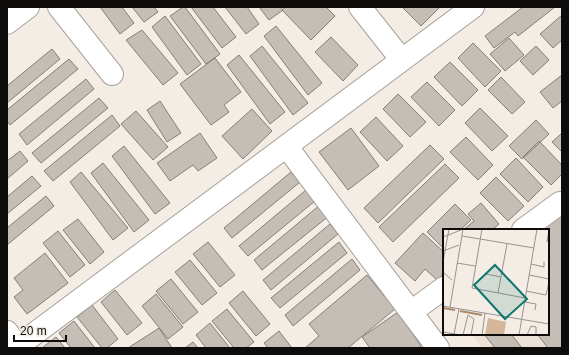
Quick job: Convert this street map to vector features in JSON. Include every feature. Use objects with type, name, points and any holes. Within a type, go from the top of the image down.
[{"type":"street","points":[[7,23],[28,7]]},
{"type":"street","points":[[60,7],[112,74]]},
{"type":"street","points":[[360,7],[402,59]]},
{"type":"street","points":[[15,342],[287,147],[473,7]]},
{"type":"street","points":[[287,147],[438,348]]},
{"type":"street","points":[[524,229],[560,203]]},
{"type":"street","points":[[411,312],[443,289]]},
{"type":"shaded area","points":[[472,335],[549,335],[562,348],[482,348]]},
{"type":"building","points":[[100,7],[122,7],[134,23],[120,34]]},
{"type":"building","points":[[132,7],[154,7],[158,12],[144,22]]},
{"type":"building","points":[[185,7],[220,54],[206,64],[170,16]]},
{"type":"building","points":[[191,7],[213,7],[236,37],[222,48]]},
{"type":"building","points":[[225,7],[247,7],[259,24],[246,34]]},
{"type":"building","points":[[259,7],[280,7],[283,10],[269,20]]},
{"type":"building","points":[[286,7],[326,7],[335,16],[311,40],[282,10]]},
{"type":"building","points":[[402,7],[440,7],[421,26]]},
{"type":"building","points":[[523,7],[555,7],[518,36],[515,32],[494,48],[485,36]]},
{"type":"building","points":[[562,15],[562,40],[553,48],[540,34]]},
{"type":"building","points":[[165,16],[201,64],[187,75],[152,27]]},
{"type":"building","points":[[276,26],[322,83],[308,95],[264,36]]},
{"type":"building","points":[[142,30],[178,73],[163,85],[126,40]]},
{"type":"building","points":[[331,37],[358,65],[343,81],[315,52]]},
{"type":"building","points":[[509,38],[524,55],[505,71],[490,54]]},
{"type":"building","points":[[473,43],[501,71],[485,87],[458,58]]},
{"type":"building","points":[[262,46],[308,103],[293,115],[250,56]]},
{"type":"building","points":[[536,46],[549,60],[533,75],[520,61]]},
{"type":"building","points":[[52,49],[60,59],[7,103],[7,86]]},
{"type":"building","points":[[239,55],[285,112],[270,124],[227,65]]},
{"type":"building","points":[[215,58],[241,92],[224,105],[229,112],[211,125],[180,84]]},
{"type":"building","points":[[69,59],[78,69],[10,125],[7,121],[7,110]]},
{"type":"building","points":[[450,62],[478,90],[462,106],[434,77]]},
{"type":"building","points":[[562,75],[562,101],[553,108],[540,92]]},
{"type":"building","points":[[501,77],[525,102],[512,114],[488,90]]},
{"type":"building","points":[[86,79],[94,89],[27,145],[19,134]]},
{"type":"building","points":[[427,82],[455,110],[439,126],[411,97]]},
{"type":"building","points":[[398,94],[426,122],[410,137],[383,109]]},
{"type":"building","points":[[99,98],[108,108],[41,163],[32,153]]},
{"type":"building","points":[[160,101],[181,133],[167,142],[147,110]]},
{"type":"building","points":[[480,108],[508,136],[492,151],[465,123]]},
{"type":"building","points":[[252,109],[272,131],[243,159],[222,136]]},
{"type":"building","points":[[136,111],[168,147],[153,160],[121,124]]},
{"type":"building","points":[[112,115],[120,126],[53,181],[44,171]]},
{"type":"building","points":[[376,117],[403,146],[387,161],[360,132]]},
{"type":"building","points":[[536,120],[549,134],[522,159],[509,146]]},
{"type":"building","points":[[351,128],[379,166],[348,190],[319,152]]},
{"type":"building","points":[[200,133],[217,158],[198,171],[193,165],[170,181],[157,163]]},
{"type":"building","points":[[562,133],[562,152],[552,142]]},
{"type":"building","points":[[466,137],[493,165],[478,180],[450,152]]},
{"type":"building","points":[[539,141],[562,165],[562,174],[551,185],[523,157]]},
{"type":"building","points":[[430,145],[444,159],[378,223],[364,208]]},
{"type":"building","points":[[124,146],[170,203],[155,214],[112,156]]},
{"type":"building","points":[[20,151],[28,161],[7,179],[7,161]]},
{"type":"building","points":[[516,158],[543,187],[528,202],[500,174]]},
{"type":"building","points":[[103,163],[149,220],[134,232],[91,173]]},
{"type":"building","points":[[445,164],[459,178],[393,242],[379,227]]},
{"type":"building","points":[[81,172],[128,228],[113,240],[70,182]]},
{"type":"building","points":[[291,172],[300,182],[232,238],[224,228]]},
{"type":"building","points":[[32,176],[41,186],[7,214],[7,197]]},
{"type":"building","points":[[496,177],[524,206],[508,221],[480,193]]},
{"type":"building","points":[[306,190],[315,201],[248,256],[239,246]]},
{"type":"building","points":[[46,196],[54,206],[7,245],[7,228]]},
{"type":"building","points":[[481,203],[499,224],[493,229],[464,229],[474,221],[468,214]]},
{"type":"building","points":[[321,204],[330,215],[262,270],[254,260]]},
{"type":"building","points":[[455,204],[471,220],[461,229],[443,229],[442,247],[427,232]]},
{"type":"building","points":[[562,210],[562,348],[548,348],[538,335],[549,335],[549,229],[537,229]]},
{"type":"building","points":[[78,219],[104,252],[90,264],[63,230]]},
{"type":"building","points":[[330,224],[338,234],[271,290],[263,280]]},
{"type":"building","points":[[58,231],[85,265],[70,277],[43,243]]},
{"type":"building","points":[[423,233],[443,251],[443,274],[437,280],[425,269],[415,281],[395,263]]},
{"type":"building","points":[[208,242],[235,275],[220,287],[193,254]]},
{"type":"building","points":[[339,242],[347,253],[280,308],[271,298]]},
{"type":"building","points":[[45,253],[68,283],[27,314],[14,297],[23,290],[14,278]]},
{"type":"building","points":[[352,259],[360,270],[293,326],[285,315]]},
{"type":"building","points":[[190,260],[217,293],[202,305],[175,272]]},
{"type":"building","points":[[367,275],[395,309],[348,348],[305,348],[319,336],[309,324]]},
{"type":"building","points":[[171,279],[198,312],[183,324],[156,291]]},
{"type":"building","points":[[115,290],[142,323],[127,335],[101,302]]},
{"type":"building","points":[[243,291],[270,324],[256,336],[229,303]]},
{"type":"building","points":[[156,294],[183,327],[168,339],[142,306]]},
{"type":"building","points":[[92,305],[118,339],[107,348],[102,348],[77,317]]},
{"type":"building","points":[[227,309],[254,342],[246,348],[234,348],[212,321]]},
{"type":"building","points":[[398,312],[421,346],[419,348],[370,348],[362,337]]},
{"type":"building","points":[[74,321],[95,348],[71,348],[59,333]]},
{"type":"building","points":[[210,323],[230,348],[206,348],[196,335]]},
{"type":"building","points":[[159,328],[172,348],[128,348]]},
{"type":"building","points":[[279,331],[292,348],[268,348],[264,343]]},
{"type":"building","points":[[485,335],[512,335],[522,348],[495,348]]},
{"type":"building","points":[[56,337],[65,348],[42,348]]},
{"type":"building","points":[[193,342],[198,348],[185,348]]}]
